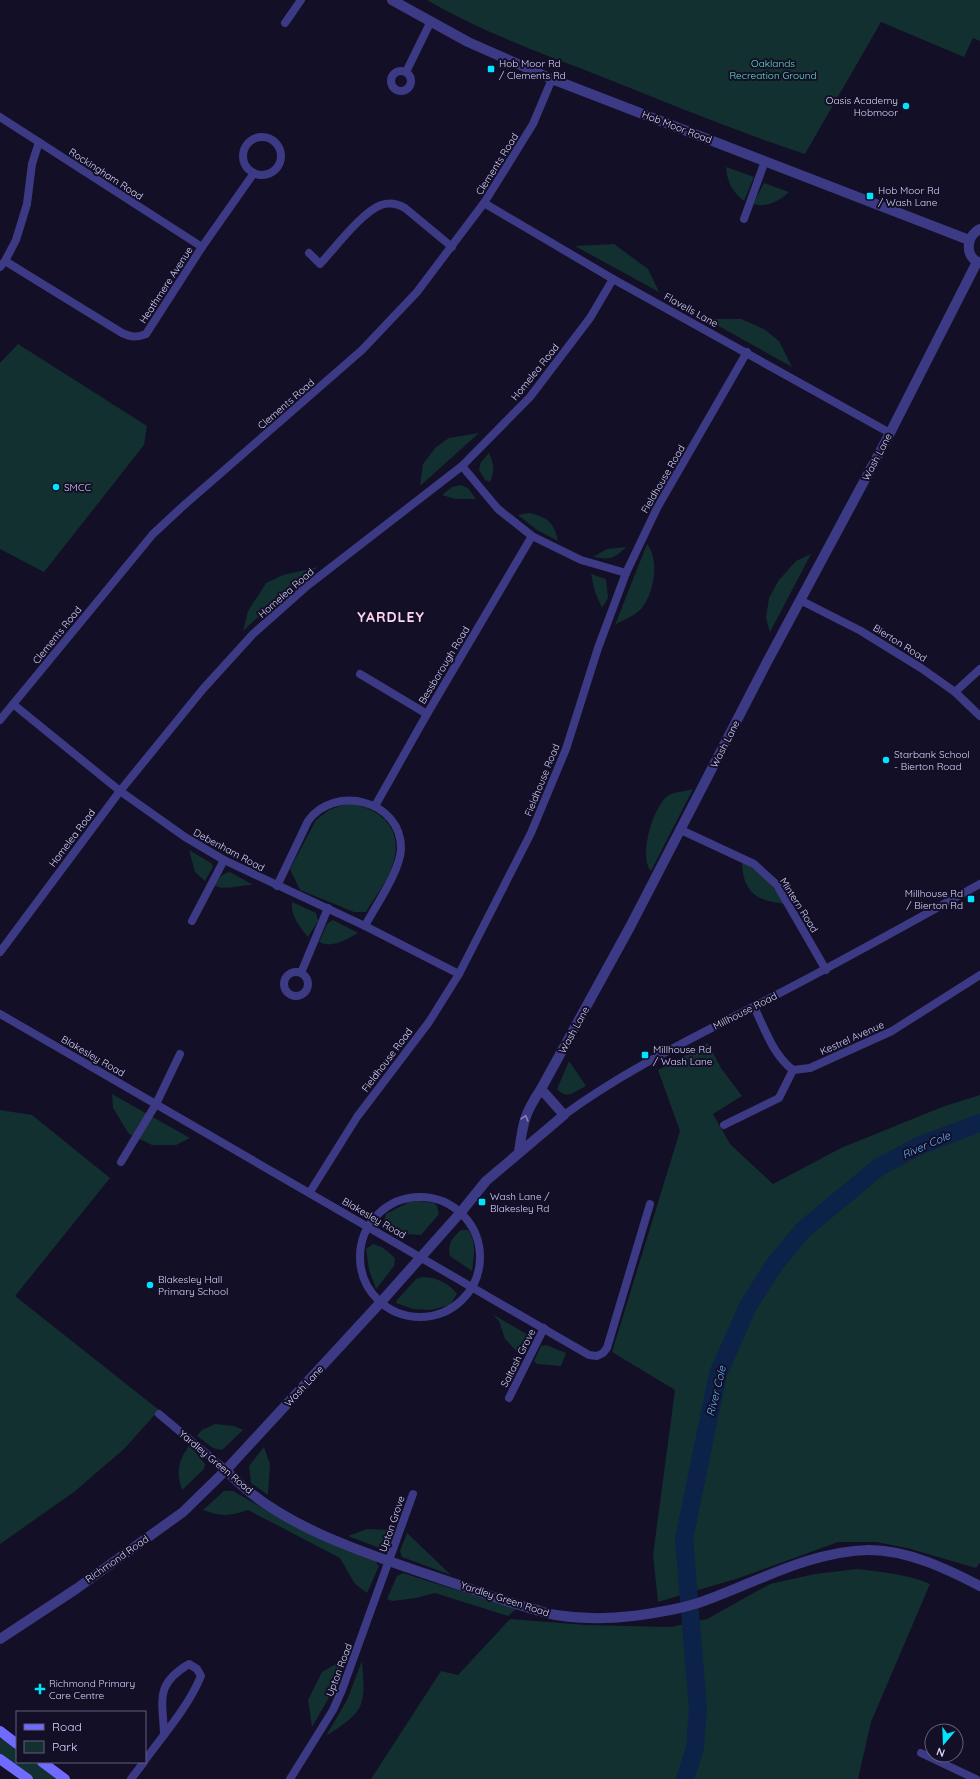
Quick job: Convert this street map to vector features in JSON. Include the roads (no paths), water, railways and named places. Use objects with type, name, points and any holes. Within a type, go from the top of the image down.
[{"type":"main road","points":[[0,1731],[16,1743]]},
{"type":"main road","points":[[0,1759],[28,1779]]},
{"type":"main road","points":[[43,1763],[65,1779]]},
{"type":"street","points":[[285,22],[301,0]]},
{"type":"street","name":"Hob Moor Road","points":[[392,0],[468,42],[552,79],[969,240]]},
{"type":"street","points":[[406,72],[430,22]]},
{"type":"street","name":"Clements Road","points":[[0,720],[153,534],[182,506],[362,350],[417,292],[484,203],[533,124],[552,79]]},
{"type":"street","name":"Rockingham Road","points":[[0,117],[202,247]]},
{"type":"street","points":[[260,137],[270,139],[278,146],[281,156],[280,162],[270,173],[254,173],[246,166],[243,155],[244,150],[250,141],[255,138],[260,137]]},
{"type":"street","points":[[3,264],[16,240],[27,204],[32,164],[39,142]]},
{"type":"street","points":[[744,219],[765,161]]},
{"type":"street","name":"Heathmere Avenue","points":[[3,264],[122,333],[133,337],[146,334],[202,247],[254,173]]},
{"type":"street","points":[[309,253],[320,264],[362,218],[381,205],[391,203],[405,208],[452,247]]},
{"type":"street","name":"Flavells Lane","points":[[484,203],[612,279],[747,352],[890,433]]},
{"type":"street","points":[[969,240],[974,233],[980,230]]},
{"type":"street","name":"Wash Lane","points":[[226,1470],[422,1257],[486,1181],[519,1152],[526,1113],[541,1089],[631,925],[800,600],[890,433],[979,262],[974,260],[968,251],[969,240]]},
{"type":"street","name":"Homelea Road","points":[[0,952],[120,791],[203,689],[253,634],[307,586],[462,466],[530,397],[590,318],[612,279]]},
{"type":"street","name":"Fieldhouse Road","points":[[310,1192],[357,1117],[429,1022],[459,974],[531,833],[566,749],[598,648],[626,572],[657,508],[747,352]]},
{"type":"street","points":[[462,466],[498,509],[532,536],[581,560],[626,572]]},
{"type":"street","name":"Bessborough Road","points":[[375,806],[427,714],[532,536]]},
{"type":"street","name":"Bierton Road","points":[[800,600],[861,631],[921,668],[956,692],[980,716]]},
{"type":"street","points":[[956,692],[980,669]]},
{"type":"street","points":[[360,674],[427,714]]},
{"type":"street","name":"Debenham Road","points":[[13,704],[120,791],[185,837],[224,860],[277,886],[328,908],[459,974]]},
{"type":"street","points":[[277,886],[308,821],[314,813],[323,806],[345,800],[360,801],[375,806],[391,818],[396,828],[401,848],[396,869],[365,926]]},
{"type":"street","name":"Mintern Road","points":[[681,830],[754,864],[777,885],[826,970]]},
{"type":"street","points":[[192,922],[224,860]]},
{"type":"street","name":"Millhouse Road","points":[[519,1152],[564,1115],[597,1091],[674,1048],[826,970],[980,884]]},
{"type":"street","points":[[301,973],[328,908]]},
{"type":"street","name":"Kestrel Avenue","points":[[793,1070],[810,1068],[892,1031],[980,975]]},
{"type":"street","points":[[724,1125],[779,1098],[793,1070],[784,1063],[776,1051],[754,1007]]},
{"type":"street","name":"Blakesley Road","points":[[0,1014],[589,1354],[597,1356],[603,1353],[607,1348],[650,1204]]},
{"type":"street","points":[[121,1162],[156,1104],[180,1054]]},
{"type":"street","points":[[541,1089],[564,1115]]},
{"type":"street","points":[[418,1196],[435,1199],[451,1205],[469,1222],[476,1234],[480,1259],[478,1272],[473,1287],[458,1303],[448,1310],[426,1316],[402,1314],[381,1302],[372,1293],[362,1271],[360,1259],[361,1247],[367,1226],[385,1208],[406,1198],[418,1196]]},
{"type":"street","name":"Saltash Grove","points":[[509,1398],[544,1328]]},
{"type":"street","name":"Yardley Green Road","points":[[159,1414],[226,1470],[239,1485],[277,1511],[317,1532],[390,1561],[491,1596],[554,1615],[594,1618],[632,1616],[674,1610],[703,1602],[803,1562],[851,1551],[871,1550],[895,1553],[950,1571],[980,1586]]},
{"type":"street","name":"Richmond Road","points":[[0,1639],[76,1588],[183,1512],[226,1470]]},
{"type":"street","name":"Upton Grove","points":[[390,1561],[413,1494]]},
{"type":"street","name":"Upton Road","points":[[290,1779],[333,1710],[342,1690],[390,1561]]},
{"type":"street","points":[[146,1758],[164,1736],[194,1694],[201,1676],[197,1669],[189,1664],[178,1671],[168,1681],[163,1690],[164,1736]]},
{"type":"street","points":[[921,1752],[976,1779]]},
{"type":"street","points":[[131,1779],[143,1763]]},
{"type":"waterway","name":"River Cole","points":[[685,1779],[695,1748],[698,1709],[684,1539],[718,1374],[748,1306],[774,1265],[803,1230],[879,1167],[921,1145],[980,1123]]},
{"type":"place","name":"Hob Moor Rd / Clements Rd","points":[[491,69]]},
{"type":"place","name":"Oasis Academy Hobmoor","points":[[906,106]]},
{"type":"place","name":"Hob Moor Rd / Wash Lane","points":[[870,196]]},
{"type":"place","name":"SMCC","points":[[56,487]]},
{"type":"place","name":"Starbank School - Bierton Road","points":[[886,760]]},
{"type":"place","name":"Millhouse Rd / Bierton Rd","points":[[971,899]]},
{"type":"place","name":"Millhouse Rd / Wash Lane","points":[[645,1055]]},
{"type":"place","name":"Wash Lane / Blakesley Rd","points":[[482,1202]]},
{"type":"place","name":"Blakesley Hall Primary School","points":[[150,1285]]},
{"type":"place","name":"Richmond Primary Care Centre","points":[[40,1689]]},
{"type":"district","name":"YARDLEY","points":[[391,617]]},
{"type":"park label","name":"Oaklands Recreation Ground","points":[[773,68]]}]
